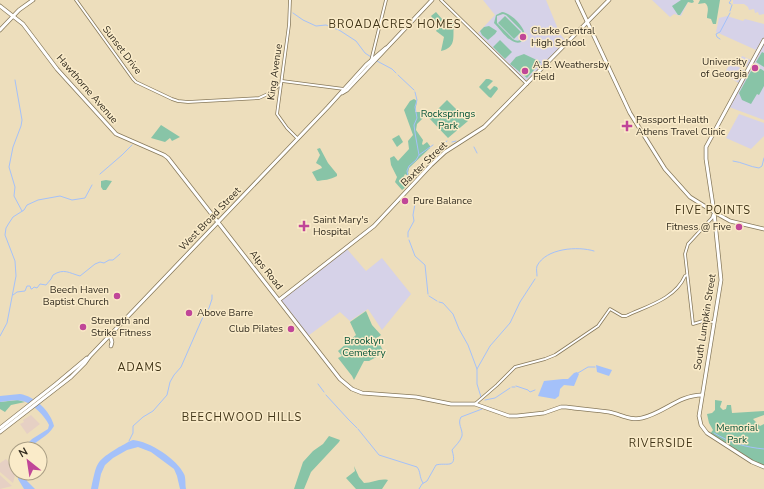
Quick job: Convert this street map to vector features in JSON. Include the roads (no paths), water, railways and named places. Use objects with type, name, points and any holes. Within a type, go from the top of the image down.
[{"type":"main road","points":[[0,30],[19,10],[34,0]]},
{"type":"main road","name":"West Broad Street","points":[[26,410],[34,406],[90,356],[432,0]]},
{"type":"main road","points":[[577,0],[630,113],[665,169],[690,197],[709,209],[730,221],[764,229]]},
{"type":"main road","name":"Baxter Street","points":[[279,300],[374,226],[437,158],[453,146],[484,128],[609,0]]},
{"type":"main road","name":"Hawthorne Avenue","points":[[0,6],[23,24],[57,69],[112,130],[121,137],[164,155],[218,222]]},
{"type":"main road","points":[[8,12],[10,20]]},
{"type":"main road","name":"South Lumpkin Street","points":[[764,40],[706,147],[706,159],[714,212],[721,278],[699,418],[705,432],[741,455],[764,467]]},
{"type":"main road","name":"West Broad Street","points":[[344,91],[370,61],[386,48]]},
{"type":"main road","points":[[157,152],[159,158]]},
{"type":"main road","points":[[709,209],[713,206]]},
{"type":"main road","points":[[710,221],[715,222]]},
{"type":"main road","name":"Alps Road","points":[[218,222],[340,379],[356,391],[367,394],[416,397],[451,404],[475,404]]},
{"type":"main road","points":[[110,335],[112,342],[111,346]]},
{"type":"main road","points":[[475,404],[509,416],[544,413],[561,407],[566,407],[612,412],[629,418],[638,419],[655,413],[685,397],[702,394]]},
{"type":"main road","name":"West Broad Street","points":[[26,410],[34,402],[39,400]]},
{"type":"main road","points":[[480,400],[480,406]]},
{"type":"main road","points":[[0,428],[26,410]]},
{"type":"main road","points":[[0,432],[26,410]]},
{"type":"street","name":"Sunset Drive","points":[[76,0],[133,79],[172,99],[188,102],[255,98],[270,93],[282,82]]},
{"type":"street","name":"King Avenue","points":[[290,0],[289,25],[277,115],[286,128],[298,139]]},
{"type":"street","points":[[370,61],[386,0]]},
{"type":"street","points":[[441,0],[527,84]]},
{"type":"street","points":[[282,82],[344,91]]},
{"type":"street","points":[[714,212],[710,221],[687,247],[685,254],[693,324],[703,321],[714,322]]},
{"type":"street","points":[[475,404],[498,385],[515,367],[555,355],[598,326],[610,309],[622,316],[626,316],[672,294],[687,275]]},
{"type":"water","points":[[596,365],[612,370],[609,376],[597,372]]},
{"type":"water","points":[[577,372],[579,374],[574,386],[564,385],[560,389],[559,396],[555,399],[538,396],[544,381],[568,379]]},
{"type":"water","points":[[20,394],[26,395],[37,401],[50,415],[54,426],[49,433],[38,441],[30,441],[48,429],[49,425],[45,418],[31,405],[23,401],[12,400],[0,402],[0,396]]},
{"type":"water","points":[[133,440],[154,447],[175,462],[184,474],[186,489],[180,489],[174,469],[151,452],[138,447],[127,450],[113,458],[105,465],[101,474],[98,489],[91,489],[96,468],[101,460],[119,447]]},
{"type":"water","points":[[19,481],[27,481],[35,489],[24,489]]},
{"type":"waterway","points":[[731,0],[729,3],[731,4]]},
{"type":"waterway","points":[[730,11],[732,5]]},
{"type":"waterway","points":[[293,13],[316,26],[326,25],[339,30],[356,41],[365,53],[371,57]]},
{"type":"waterway","points":[[720,39],[716,34],[720,32],[730,13]]},
{"type":"waterway","points":[[377,61],[392,69],[396,73]]},
{"type":"waterway","points":[[398,75],[414,90]]},
{"type":"waterway","points":[[15,80],[22,120],[13,147],[9,167],[15,187],[14,196],[22,211]]},
{"type":"waterway","points":[[415,92],[417,100],[415,107],[417,118],[414,125],[419,155]]},
{"type":"waterway","points":[[440,146],[447,141]]},
{"type":"waterway","points":[[452,142],[456,141]]},
{"type":"waterway","points":[[100,174],[132,145]]},
{"type":"waterway","points":[[408,176],[407,171],[409,166],[419,155],[433,145]]},
{"type":"waterway","points":[[474,147],[477,153]]},
{"type":"waterway","points":[[733,161],[759,168],[762,166],[764,158]]},
{"type":"waterway","points":[[0,336],[7,323],[16,276],[15,261],[5,235],[6,228],[9,223],[13,217],[24,210],[27,205],[38,200],[60,196],[72,200],[85,198],[92,185]]},
{"type":"waterway","points":[[408,237],[408,232],[414,221],[413,215],[415,204]]},
{"type":"waterway","points":[[409,240],[415,256],[425,265],[428,294]]},
{"type":"waterway","points":[[537,276],[537,266],[547,255],[571,249],[587,249],[594,251]]},
{"type":"waterway","points":[[13,295],[17,292],[25,291],[27,286],[30,286],[32,289],[34,287],[37,288],[40,284],[46,285],[53,275],[63,271],[80,276],[95,264],[113,260],[120,254]]},
{"type":"waterway","points":[[477,369],[490,346],[510,323],[520,302],[535,279]]},
{"type":"waterway","points":[[129,441],[133,433],[133,426],[153,411],[167,395],[170,382],[181,367],[202,319],[209,308],[212,295]]},
{"type":"waterway","points":[[429,296],[437,301]]},
{"type":"waterway","points":[[439,302],[443,303],[453,314],[468,345],[477,369],[477,384],[481,397]]},
{"type":"waterway","points":[[578,373],[588,367],[595,367]]},
{"type":"waterway","points":[[318,384],[324,392]]},
{"type":"waterway","points":[[516,386],[530,392],[535,390]]},
{"type":"waterway","points":[[485,400],[495,398],[510,388]]},
{"type":"waterway","points":[[326,395],[357,428]]},
{"type":"waterway","points":[[419,489],[422,484],[427,481],[436,465],[452,463],[452,450],[462,436],[460,424],[461,417],[482,409]]},
{"type":"waterway","points":[[358,429],[379,455],[417,467],[423,483]]},
{"type":"waterway","points":[[714,433],[738,444],[764,449]]},
{"type":"place","name":"Clarke Central High School","points":[[523,37]]},
{"type":"place","name":"University of Georgia","points":[[755,68]]},
{"type":"place","name":"A.B. Weathersby Field","points":[[525,71]]},
{"type":"place","name":"Passport Health Athens Travel Clinic","points":[[627,126]]},
{"type":"place","name":"Pure Balance","points":[[405,201]]},
{"type":"place","name":"Saint Mary's Hospital","points":[[304,226]]},
{"type":"place","name":"Fitness @ Five","points":[[739,227]]},
{"type":"place","name":"Beech Haven Baptist Church","points":[[117,296]]},
{"type":"place","name":"Above Barre","points":[[189,313]]},
{"type":"place","name":"Strength and Strike Fitness","points":[[83,327]]},
{"type":"place","name":"Club Pilates","points":[[291,329]]},
{"type":"district","name":"BROADACRES HOMES","points":[[395,24]]},
{"type":"district","name":"FIVE POINTS","points":[[713,210]]},
{"type":"district","name":"ADAMS","points":[[140,367]]},
{"type":"district","name":"BEECHWOOD HILLS","points":[[242,417]]},
{"type":"district","name":"RIVERSIDE","points":[[661,443]]},
{"type":"park label","name":"Rocksprings Park","points":[[448,120]]},
{"type":"park label","name":"Brooklyn Cemetery","points":[[364,346]]},
{"type":"park label","name":"Memorial Park","points":[[737,434]]}]
